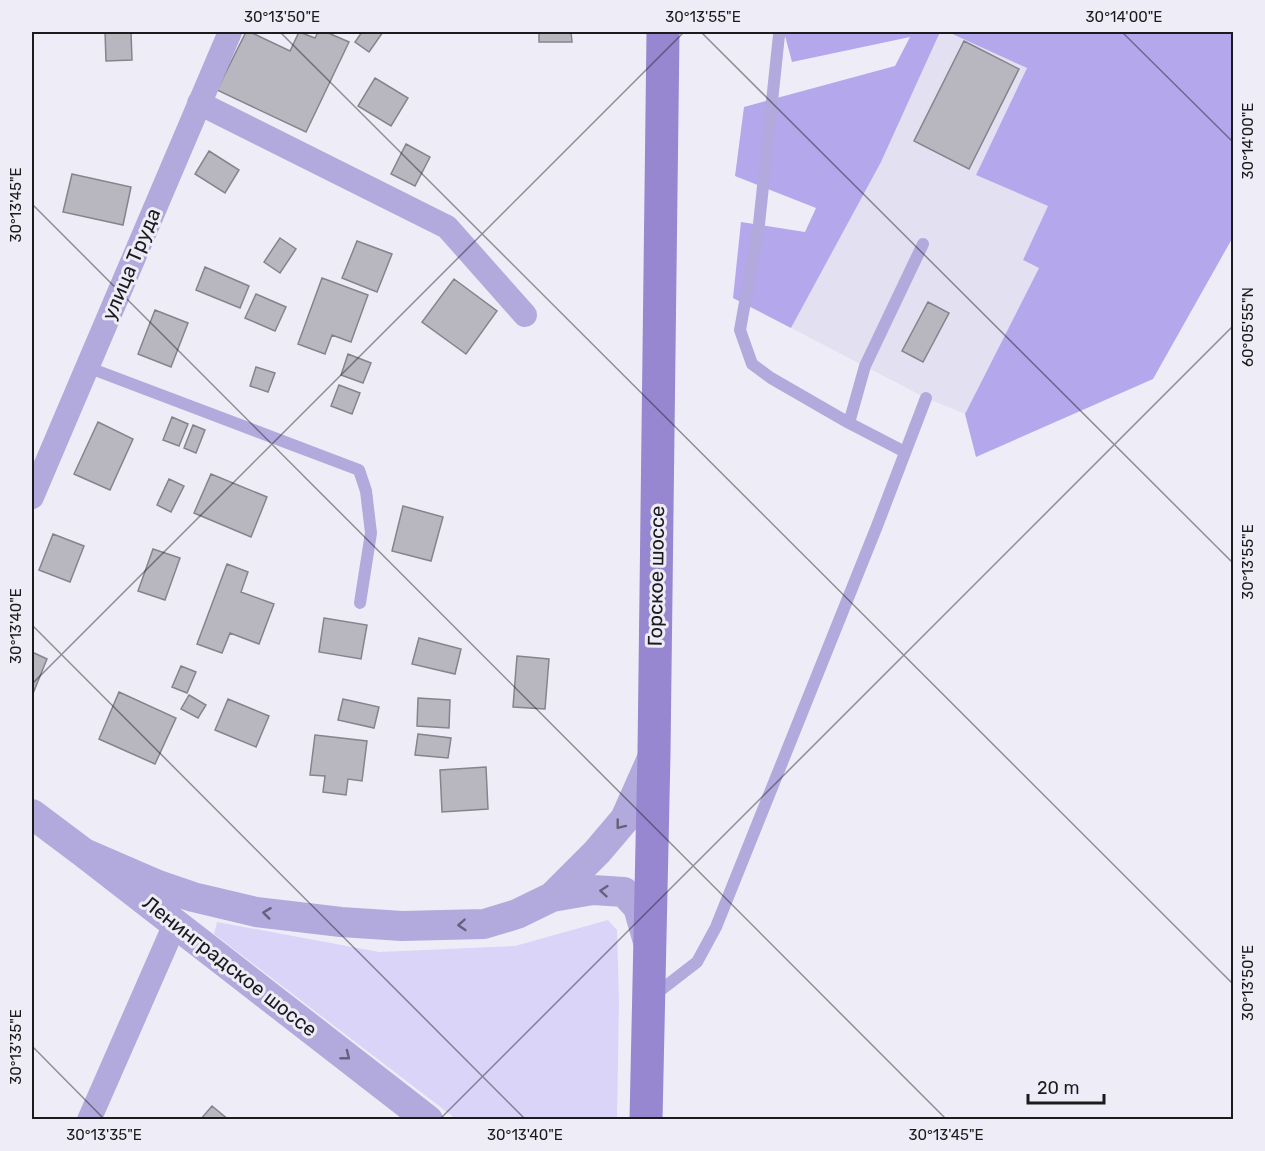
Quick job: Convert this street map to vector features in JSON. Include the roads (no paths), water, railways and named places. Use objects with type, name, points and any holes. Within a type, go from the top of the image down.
[{"type":"main road","name":"Горское шоссе","points":[[646,1119],[654,753],[663,32]]},
{"type":"street","name":"улица Труда","points":[[32,497],[230,32]]},
{"type":"street","points":[[199,103],[447,227],[525,315]]},
{"type":"street","points":[[552,897],[597,852],[625,819],[654,753]]},
{"type":"street","name":"Ленинградское шоссе","points":[[32,814],[428,1119]]},
{"type":"street","points":[[84,853],[128,873],[194,897],[256,912],[342,922],[402,926],[484,924],[517,914],[552,897],[593,890],[624,892],[638,908],[649,944]]},
{"type":"street","points":[[89,1119],[175,924]]},
{"type":"lane","points":[[780,33],[759,224],[740,330],[752,364],[771,378],[849,423],[905,452]]},
{"type":"lane","points":[[849,423],[865,366],[922,244]]},
{"type":"lane","points":[[87,367],[359,470],[366,491],[371,533],[360,603]]},
{"type":"lane","points":[[647,1000],[697,962],[716,927],[926,398]]}]
